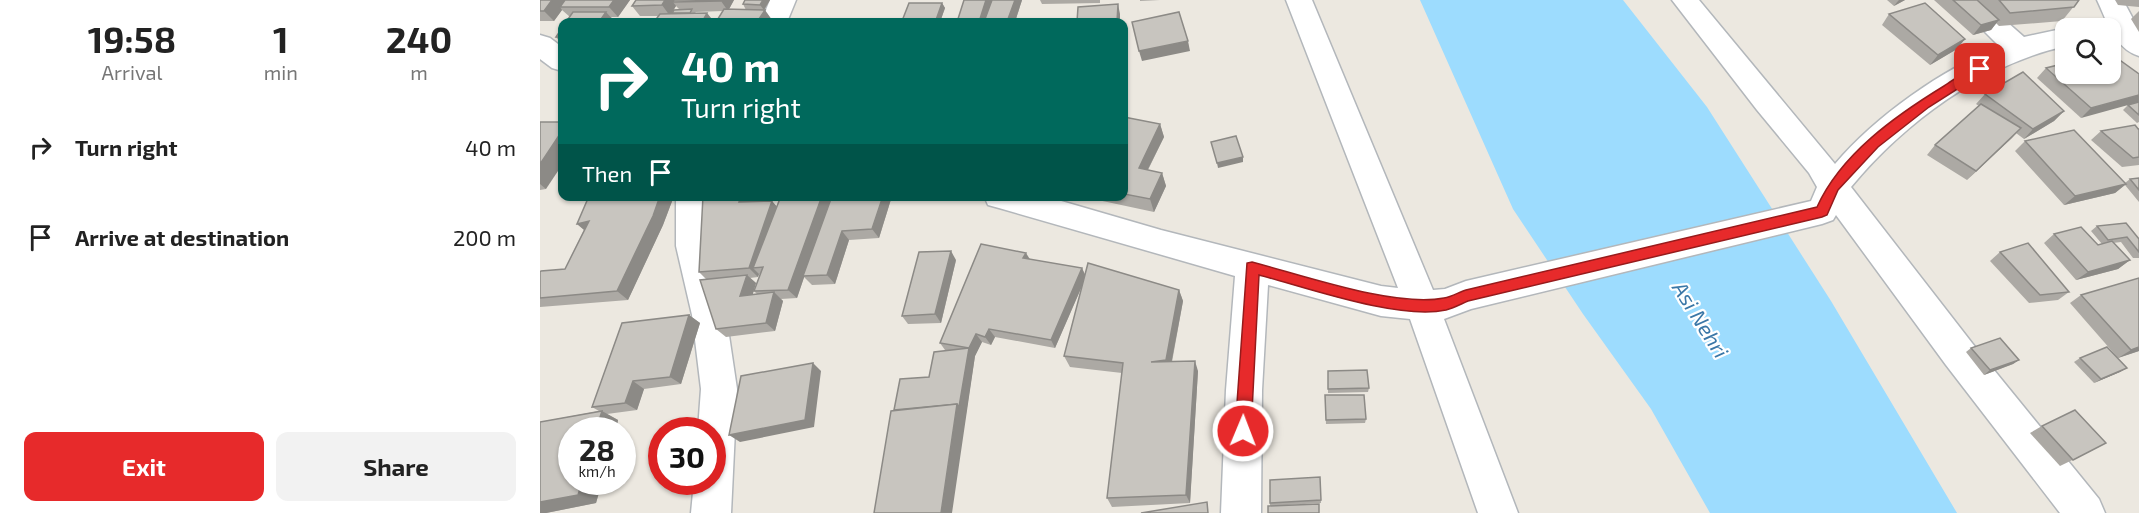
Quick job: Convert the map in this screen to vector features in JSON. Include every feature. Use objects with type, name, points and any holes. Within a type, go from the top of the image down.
[{"type":"street","points":[[776,18],[783,0]]},
{"type":"street","points":[[1299,0],[1422,306],[1498,513]]},
{"type":"street","points":[[1685,0],[1767,103],[1821,165],[1827,199],[1959,354],[2085,513]]},
{"type":"street","points":[[1966,0],[2020,49]]},
{"type":"street","points":[[2110,0],[2125,37]]},
{"type":"street","points":[[1017,201],[1381,301],[1422,306],[1447,304],[1466,296],[1827,199],[1873,143],[1925,104],[2000,56],[2055,39]]},
{"type":"street","points":[[540,45],[558,58]]},
{"type":"street","points":[[692,201],[692,246],[709,315],[719,389],[711,513]]},
{"type":"street","points":[[1241,513],[1244,390],[1252,267]]},
{"type":"water","name":"Asi Nehri","points":[[1420,0],[1623,0],[1707,107],[1831,301],[1957,513],[1710,513],[1651,409],[1583,314],[1513,209]]},
{"type":"building","points":[[540,0],[552,0],[544,11],[540,11]]},
{"type":"building","points":[[565,0],[614,0],[609,7],[560,7]]},
{"type":"building","points":[[636,0],[665,0],[662,5],[632,6]]},
{"type":"building","points":[[674,0],[721,0],[721,1],[673,2]]},
{"type":"building","points":[[745,0],[763,0],[760,5],[743,4]]},
{"type":"building","points":[[964,0],[986,0],[980,18],[958,18]]},
{"type":"building","points":[[992,0],[1015,0],[1008,18],[985,18]]},
{"type":"building","points":[[1953,0],[1977,0],[1999,20],[1981,25]]},
{"type":"building","points":[[1999,0],[2079,0],[2074,7],[2010,13]]},
{"type":"building","points":[[909,3],[942,3],[937,18],[903,18]]},
{"type":"building","points":[[1925,3],[1965,39],[1938,55],[1889,14]]},
{"type":"building","points":[[1118,4],[1117,18],[1077,18],[1078,7]]},
{"type":"building","points":[[692,9],[690,13],[672,13],[674,10]]},
{"type":"building","points":[[724,9],[765,10],[760,18],[718,18]]},
{"type":"building","points":[[573,12],[606,12],[602,18],[569,18]]},
{"type":"building","points":[[1179,12],[1188,41],[1139,51],[1132,22]]},
{"type":"building","points":[[707,13],[704,18],[657,18],[660,14]]},
{"type":"building","points":[[2121,61],[2139,74],[2139,95],[2091,108],[2064,84],[2121,84]]},
{"type":"building","points":[[2055,66],[2055,76],[2046,68]]},
{"type":"building","points":[[2023,72],[2064,111],[2033,129],[1985,94]]},
{"type":"building","points":[[2139,102],[2139,115],[2128,105]]},
{"type":"building","points":[[1981,104],[2021,128],[1976,171],[1935,145]]},
{"type":"building","points":[[1128,118],[1160,124],[1139,168],[1162,173],[1150,199],[1128,195]]},
{"type":"building","points":[[540,122],[558,122],[558,137],[540,164]]},
{"type":"building","points":[[2135,125],[2139,130],[2139,157],[2133,158],[2101,131]]},
{"type":"building","points":[[2074,130],[2126,184],[2075,196],[2025,141]]},
{"type":"building","points":[[1236,136],[1243,157],[1217,163],[1211,142]]},
{"type":"building","points":[[2139,178],[2139,190],[2130,179]]},
{"type":"building","points":[[587,201],[658,201],[617,291],[540,298],[540,272],[565,269],[589,221],[577,224]]},
{"type":"building","points":[[703,201],[772,201],[749,268],[699,272]]},
{"type":"building","points":[[779,201],[820,201],[788,290],[754,291],[763,267],[753,268]]},
{"type":"building","points":[[830,201],[881,201],[872,229],[842,231],[827,275],[803,276]]},
{"type":"building","points":[[2126,223],[2139,239],[2139,252],[2127,237],[2108,240],[2097,226]]},
{"type":"building","points":[[2081,227],[2098,245],[2112,241],[2130,260],[2088,272],[2054,234]]},
{"type":"building","points":[[2028,243],[2069,292],[2040,295],[2000,252]]},
{"type":"building","points":[[981,244],[1026,253],[1023,258],[1082,268],[1051,340],[989,329],[985,337],[976,334],[969,348],[940,343]]},
{"type":"building","points":[[951,251],[935,314],[902,316],[919,252]]},
{"type":"building","points":[[1088,263],[1179,290],[1166,360],[1151,362],[1195,361],[1186,495],[1107,498],[1123,363],[1064,356]]},
{"type":"building","points":[[747,275],[740,296],[774,292],[766,323],[716,329],[700,280]]},
{"type":"building","points":[[2139,278],[2139,347],[2131,350],[2081,295]]},
{"type":"building","points":[[689,315],[670,377],[633,381],[625,403],[592,407],[622,323]]},
{"type":"building","points":[[2000,338],[2019,360],[1990,370],[1971,348]]},
{"type":"building","points":[[2107,347],[2127,368],[2101,379],[2080,358]]},
{"type":"building","points":[[969,348],[959,407],[957,404],[894,410],[900,379],[929,377],[934,352]]},
{"type":"building","points":[[813,363],[805,420],[729,435],[741,376]]},
{"type":"building","points":[[1367,370],[1369,388],[1328,389],[1328,371]]},
{"type":"building","points":[[1325,395],[1364,395],[1366,419],[1326,420]]},
{"type":"building","points":[[957,404],[941,513],[874,513],[891,411]]},
{"type":"building","points":[[2075,410],[2106,443],[2073,460],[2042,426]]},
{"type":"building","points":[[602,411],[600,417],[568,417]]},
{"type":"building","points":[[558,419],[558,495],[578,495],[540,502],[540,422]]},
{"type":"building","points":[[1320,477],[1321,500],[1270,503],[1270,480]]},
{"type":"building","points":[[1207,502],[1208,513],[1141,513]]},
{"type":"building","points":[[1319,504],[1319,513],[1268,513],[1268,506]]},
{"type":"route","points":[[1243,431],[1252,267],[1381,301],[1422,306],[1447,304],[1466,296],[1822,211],[1833,187],[1873,143],[1925,104],[1980,69]]}]
